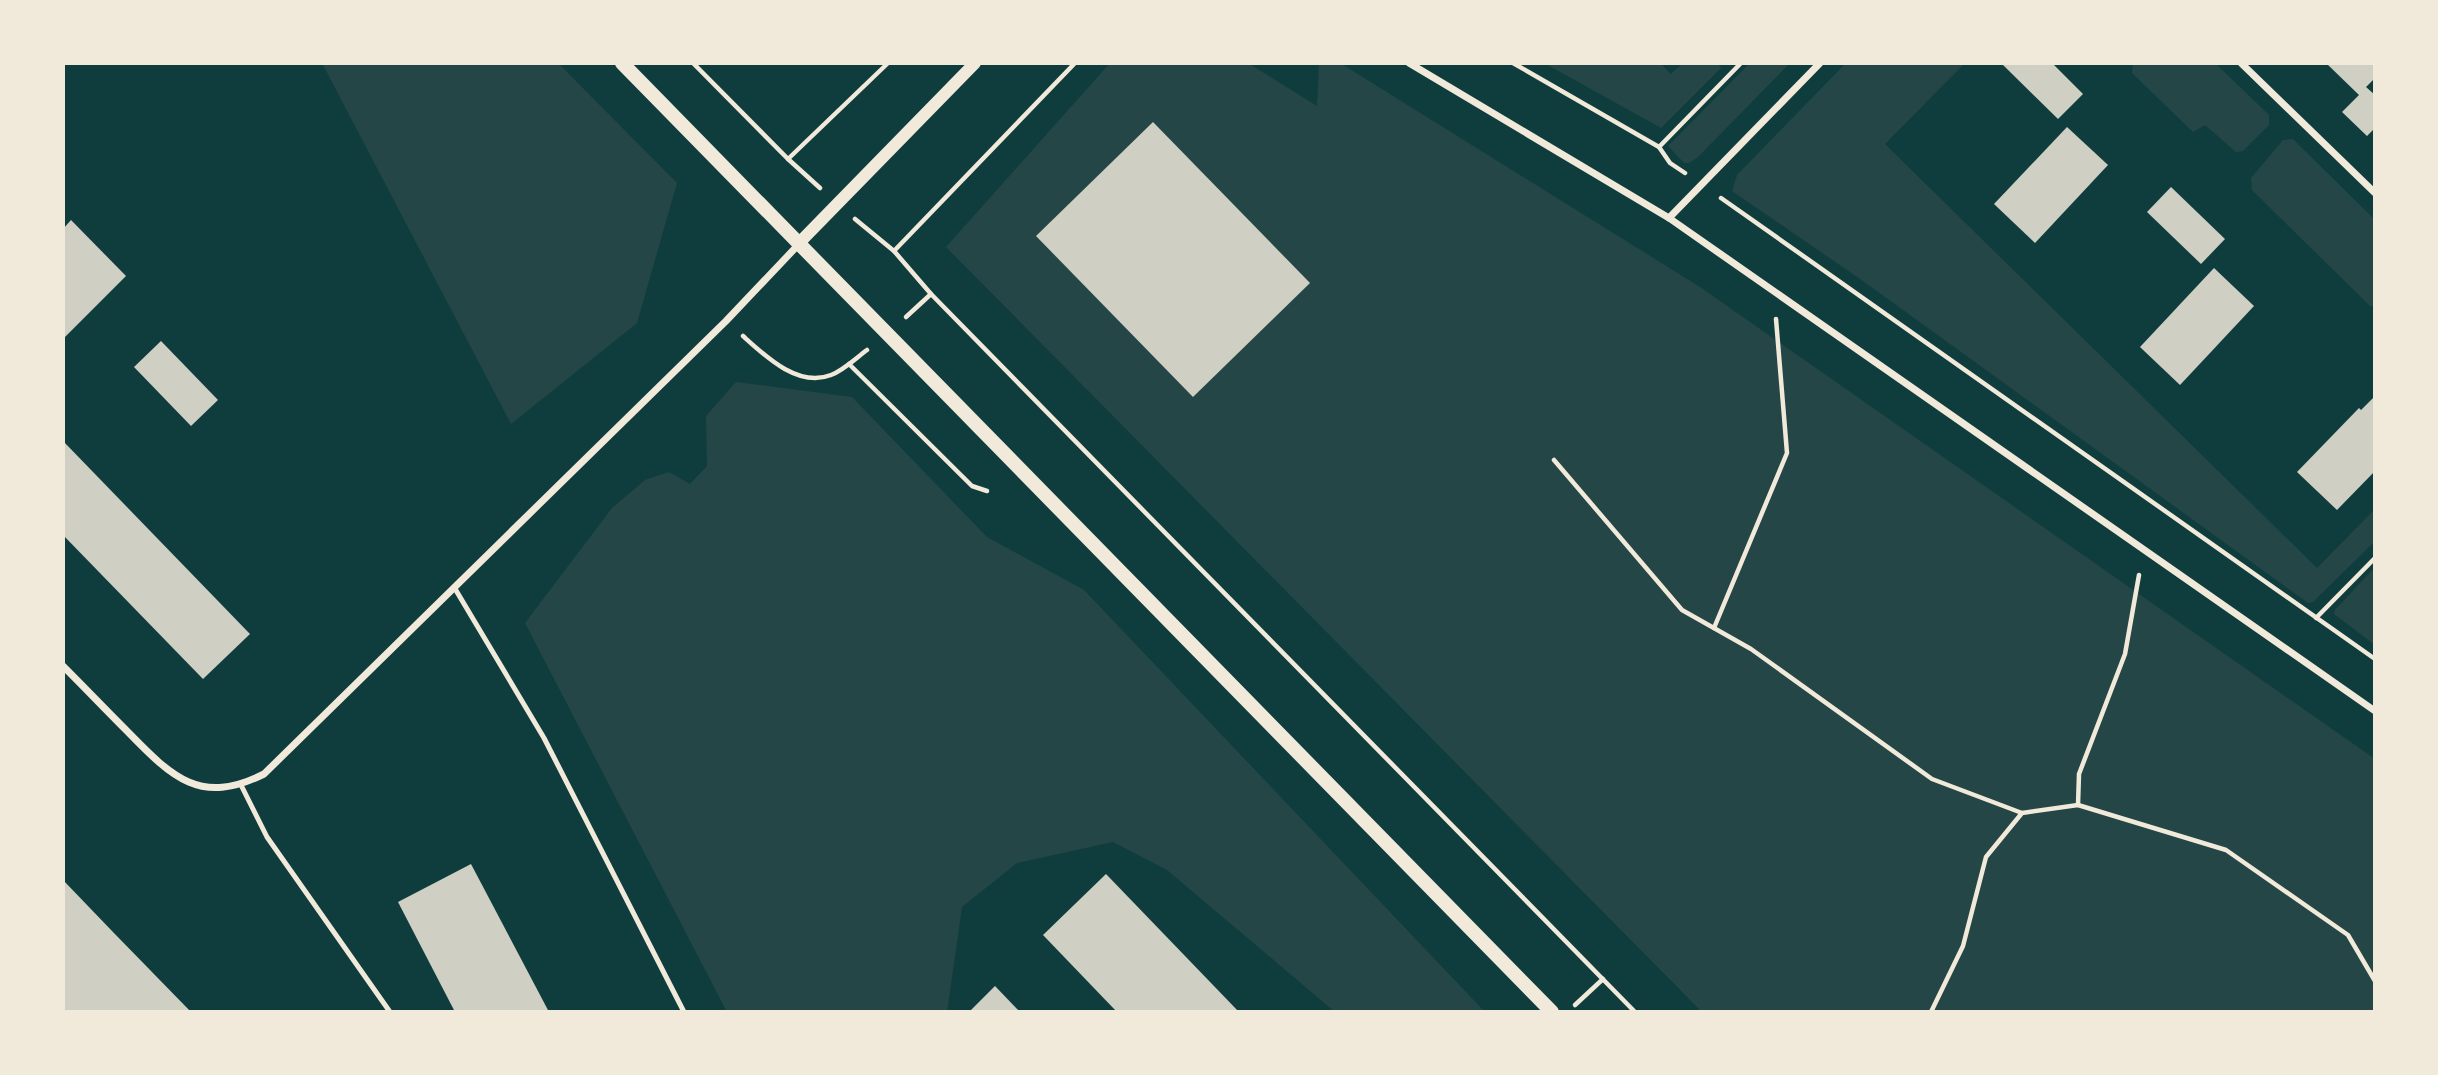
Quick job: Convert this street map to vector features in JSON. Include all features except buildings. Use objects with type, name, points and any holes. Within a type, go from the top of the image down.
[{"type":"main road","points":[[622,63],[1552,1012]]},
{"type":"street","points":[[63,666],[164,769],[193,785],[219,788],[242,785],[264,774],[726,321],[975,63]]},
{"type":"street","points":[[1409,63],[1669,218],[2375,711]]},
{"type":"street","points":[[1669,218],[1820,63]]},
{"type":"street","points":[[2241,63],[2375,193]]},
{"type":"lane","points":[[454,587],[544,738],[684,1012]]},
{"type":"lane","points":[[242,785],[267,837],[390,1012]]},
{"type":"path","points":[[693,63],[788,159],[894,251],[931,294],[1635,1012]]},
{"type":"path","points":[[788,159],[888,63]]},
{"type":"path","points":[[894,251],[1075,63]]},
{"type":"path","points":[[1513,63],[1659,147],[1670,163],[2375,659]]},
{"type":"path","points":[[1659,147],[1741,63]]},
{"type":"path","points":[[1714,628],[1787,453],[1773,291]]},
{"type":"path","points":[[726,321],[785,370],[820,378],[849,364],[888,334],[931,294]]},
{"type":"path","points":[[849,364],[972,485],[987,491]]},
{"type":"path","points":[[1554,460],[1682,610],[1751,649],[1932,779],[2022,813],[2078,805],[2226,850],[2348,936],[2375,981]]},
{"type":"path","points":[[2078,805],[2079,774],[2126,654],[2144,549]]},
{"type":"path","points":[[2316,618],[2375,558]]},
{"type":"path","points":[[1931,1012],[1963,946],[1986,857],[2022,813]]},
{"type":"path","points":[[1568,1012],[1602,979]]},
{"type":"shaded area","points":[[322,63],[558,63],[677,183],[637,323],[511,424]]},
{"type":"shaded area","points":[[1110,63],[1248,63],[1317,106],[1319,63],[1340,63],[1700,287],[2375,759],[2375,1012],[1702,1012],[946,247]]},
{"type":"shaded area","points":[[1544,63],[1660,63],[1671,74],[1683,63],[1718,63],[1721,68],[1661,128]]},
{"type":"shaded area","points":[[1750,63],[1790,63],[1697,158],[1684,163],[1668,146]]},
{"type":"shaded area","points":[[1846,63],[1965,63],[1885,144],[2317,568],[2375,509],[2375,541],[2313,602],[2308,603],[1863,281],[1732,191],[1737,175]]},
{"type":"shaded area","points":[[2133,63],[2215,63],[2269,115],[2269,125],[2243,151],[2236,152],[2205,125],[2193,132],[2132,73]]},
{"type":"shaded area","points":[[2293,139],[2375,220],[2375,306],[2370,306],[2252,190],[2251,178],[2283,140]]},
{"type":"shaded area","points":[[736,382],[852,397],[987,537],[1084,590],[1485,1012],[1335,1012],[1167,870],[1113,842],[1017,863],[962,907],[947,1012],[727,1012],[525,623],[612,508],[645,480],[669,472],[690,484],[707,466],[706,416]]},
{"type":"shaded area","points":[[2375,567],[2375,645],[2334,614]]}]
